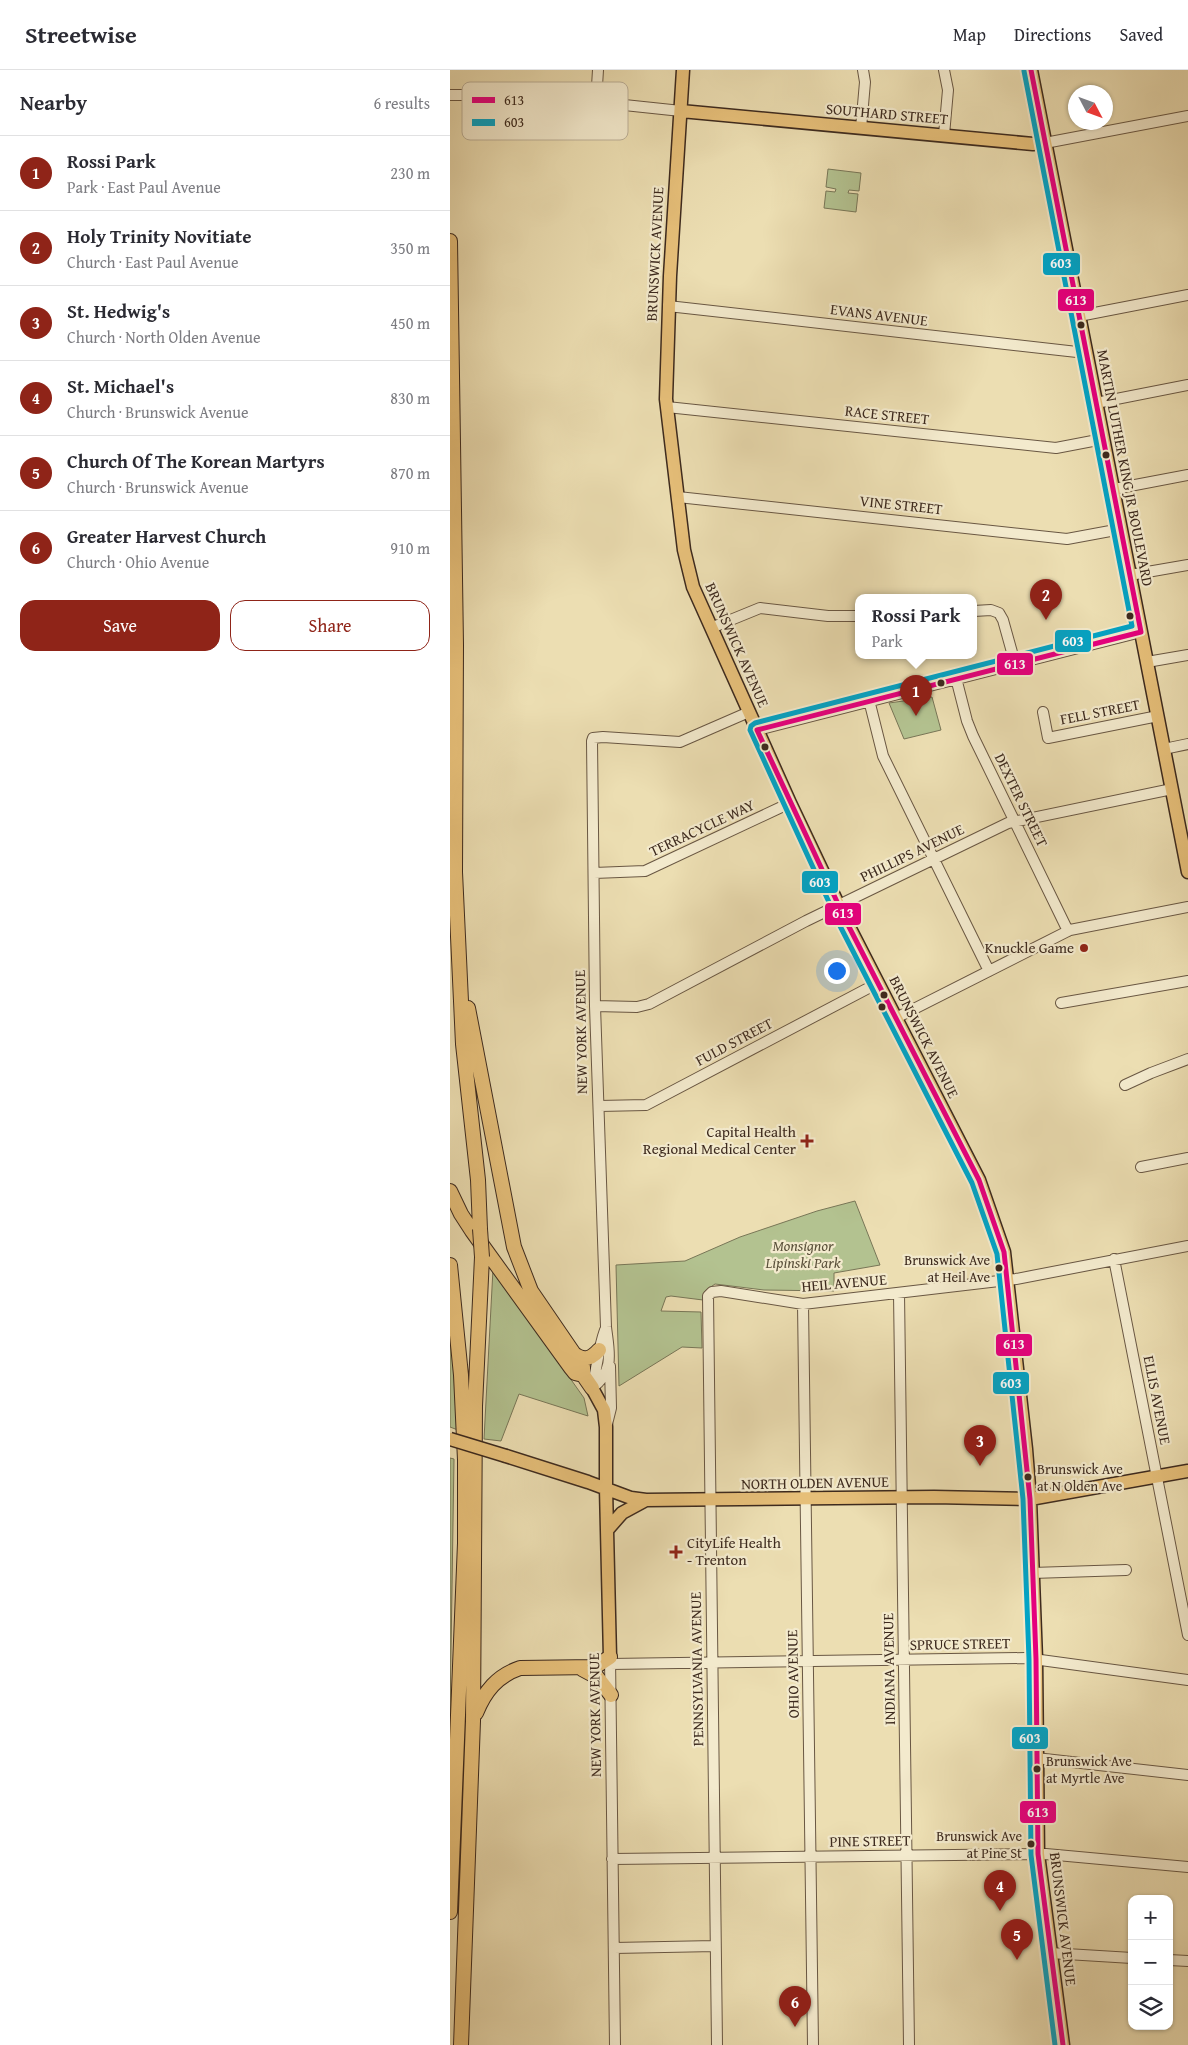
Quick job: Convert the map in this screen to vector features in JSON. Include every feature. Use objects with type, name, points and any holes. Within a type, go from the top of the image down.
[{"type":"highway","points":[[450,241],[456,645],[454,836],[463,1044],[478,1180],[482,1257],[475,1406],[473,1721],[461,2045]]},
{"type":"highway","points":[[460,978],[474,1035],[514,1247],[531,1290],[583,1367],[583,1375],[592,1388]]},
{"type":"highway","points":[[450,1191],[468,1226],[571,1368],[575,1373],[583,1375]]},
{"type":"highway","points":[[450,1266],[461,1375],[465,1460],[465,1542],[456,1777],[452,1820],[450,1912]]},
{"type":"highway","points":[[572,1352],[581,1359],[585,1359],[591,1358],[599,1350]]},
{"type":"highway","points":[[473,1721],[476,1711],[490,1686],[509,1672],[520,1668],[595,1667],[610,1660]]},
{"type":"highway","points":[[582,1668],[597,1677],[610,1695]]},
{"type":"highway","points":[[450,1822],[456,1777]]},
{"type":"main road","name":"BRUNSWICK AVENUE","points":[[683,70],[668,306],[666,380],[667,406],[684,550],[693,587],[790,803],[839,905],[982,1187],[1004,1252],[1030,1499],[1036,1659],[1038,1854],[1063,2045]]},
{"type":"main road","name":"MARTIN LUTHER KING JR BOULEVARD","points":[[1031,70],[1172,789],[1184,834],[1188,872]]},
{"type":"main road","name":"SOUTHARD STREET","points":[[680,111],[1033,144],[1045,143]]},
{"type":"main road","name":"NEW YORK AVENUE","points":[[592,1388],[604,1410],[606,1427],[610,1660]]},
{"type":"main road","name":"NORTH OLDEN AVENUE","points":[[450,1439],[606,1488],[631,1498],[646,1500],[1030,1499],[1188,1471]]},
{"type":"main road","points":[[608,1529],[622,1513],[646,1500]]},
{"type":"street","points":[[861,128],[865,82],[863,70]]},
{"type":"street","points":[[944,70],[948,90],[944,135]]},
{"type":"street","name":"SOUTHARD STREET","points":[[628,105],[680,111]]},
{"type":"street","name":"SOUTHARD STREET","points":[[1045,143],[1188,116]]},
{"type":"street","points":[[1079,316],[1188,295]]},
{"type":"street","name":"EVANS AVENUE","points":[[668,306],[1086,353]]},
{"type":"street","points":[[1096,403],[1188,385]]},
{"type":"street","name":"RACE STREET","points":[[667,406],[1056,448],[1103,439]]},
{"type":"street","points":[[1114,490],[1188,475]]},
{"type":"street","name":"VINE STREET","points":[[678,497],[1067,539],[1121,529]]},
{"type":"street","points":[[1130,575],[1188,565]]},
{"type":"street","points":[[711,628],[760,608],[822,615],[855,616]]},
{"type":"street","points":[[977,611],[991,610],[999,613],[1003,620],[1015,663]]},
{"type":"street","points":[[757,730],[1141,632]]},
{"type":"street","points":[[1147,662],[1188,655]]},
{"type":"street","name":"DEXTER STREET","points":[[956,678],[967,722],[1066,932]]},
{"type":"street","points":[[869,700],[883,756],[989,971]]},
{"type":"street","name":"NEW YORK AVENUE","points":[[606,1427],[611,1408],[610,1365],[606,1327],[595,1006],[592,741],[593,738],[680,742],[749,712]]},
{"type":"street","name":"FELL STREET","points":[[1043,712],[1048,738],[1158,716]]},
{"type":"street","points":[[1164,749],[1188,744]]},
{"type":"street","name":"PHILLIPS AVENUE","points":[[595,1006],[636,1007],[649,1004],[839,905],[1013,821],[1172,789]]},
{"type":"street","name":"TERRACYCLE WAY","points":[[594,873],[645,871],[790,803]]},
{"type":"street","points":[[896,1018],[1066,932],[1188,907]]},
{"type":"street","points":[[1061,1003],[1188,981]]},
{"type":"street","name":"FULD STREET","points":[[599,1106],[646,1105],[878,983]]},
{"type":"street","points":[[1125,1085],[1188,1059]]},
{"type":"street","points":[[1141,1168],[1188,1158]]},
{"type":"street","name":"HEIL AVENUE","points":[[710,1293],[721,1291],[803,1304],[1007,1280],[1188,1246]]},
{"type":"street","name":"ELLIS AVENUE","points":[[1114,1259],[1188,1635]]},
{"type":"street","name":"INDIANA AVENUE","points":[[899,1292],[909,2045]]},
{"type":"street","name":"PENNSYLVANIA AVENUE","points":[[710,1293],[708,1298],[717,2045]]},
{"type":"street","name":"OHIO AVENUE","points":[[803,1304],[813,2045]]},
{"type":"street","name":"NEW YORK AVENUE","points":[[592,1388],[599,1350],[606,1327]]},
{"type":"street","points":[[592,1388],[604,1376],[610,1365]]},
{"type":"street","points":[[1032,1573],[1126,1570]]},
{"type":"street","name":"SPRUCE STREET","points":[[610,1660],[808,1662],[1036,1659],[1188,1680]]},
{"type":"street","name":"NEW YORK AVENUE","points":[[610,1660],[615,2045]]},
{"type":"street","points":[[1036,1758],[1188,1775]]},
{"type":"street","name":"PINE STREET","points":[[612,1859],[1038,1854],[1188,1867]]},
{"type":"street","points":[[614,1948],[715,1946]]},
{"type":"street","points":[[1050,1953],[1128,1958]]},
{"type":"street","points":[[1173,1960],[1188,1961]]},
{"type":"green space","points":[[828,169],[861,173],[859,191],[849,190],[848,193],[858,194],[856,212],[824,208],[826,191],[835,192],[836,189],[826,187]]},
{"type":"green space","points":[[932,697],[941,730],[904,739],[889,703]]},
{"type":"green space","name":"Monsignor Lipinski Park","points":[[855,1201],[880,1265],[834,1273],[834,1291],[764,1290],[715,1284],[705,1291],[703,1300],[666,1297],[661,1311],[701,1312],[702,1348],[682,1347],[619,1386],[616,1265],[685,1261],[740,1237],[817,1211]]},
{"type":"green space","points":[[493,1269],[584,1398],[588,1416],[519,1394],[501,1441],[484,1439]]},
{"type":"green space","points":[[450,1338],[456,1385],[458,1430],[450,1427]]},
{"type":"green space","points":[[450,1458],[454,1459],[450,1715]]},
{"type":"transit line","name":"613","points":[[1031,70],[1141,632],[757,730],[846,921],[979,1180],[1004,1252],[1030,1499],[1036,1659],[1038,1854],[1063,2045]]},
{"type":"transit line","name":"603","points":[[1024,71],[1132,626],[755,723],[751,726],[750,730],[839,924],[972,1183],[997,1254],[1023,1499],[1029,1659],[1031,1855],[1055,2045]]},
{"type":"place","name":"Holy Trinity Novitiate","points":[[1046,620]]},
{"type":"place","name":"Rossi Park","points":[[916,716]]},
{"type":"place","name":"Knuckle Game","points":[[1084,948]]},
{"type":"place","name":"Capital Health Regional Medical Center","points":[[807,1141]]},
{"type":"place","name":"Brunswick Ave at Heil Ave","points":[[999,1268]]},
{"type":"place","name":"St. Hedwig's","points":[[980,1466]]},
{"type":"place","name":"Brunswick Ave at N Olden Ave","points":[[1028,1477]]},
{"type":"place","name":"CityLife Health - Trenton","points":[[676,1552]]},
{"type":"place","name":"Brunswick Ave at Myrtle Ave","points":[[1037,1769]]},
{"type":"place","name":"Brunswick Ave at Pine St","points":[[1031,1844]]},
{"type":"place","name":"St. Michael's","points":[[1000,1911]]},
{"type":"place","name":"Church Of The Korean Martyrs","points":[[1017,1960]]},
{"type":"place","name":"Greater Harvest Church","points":[[795,2027]]}]
